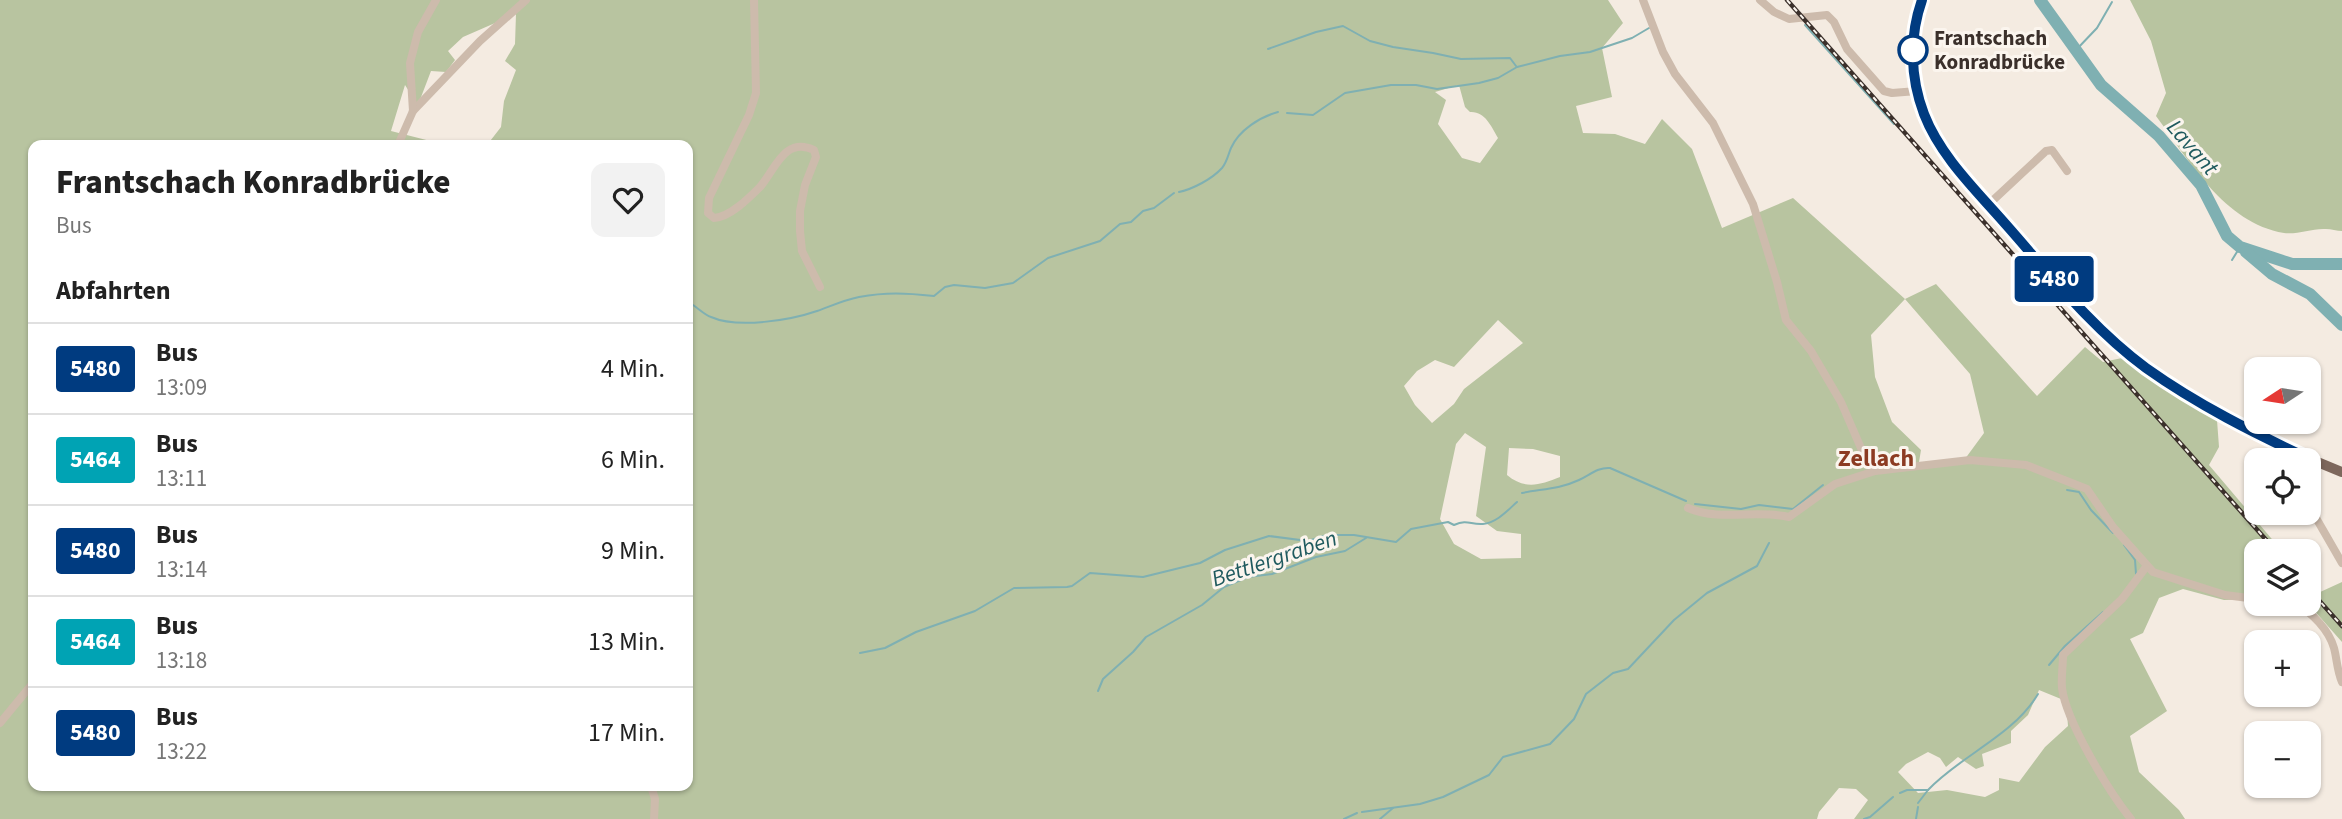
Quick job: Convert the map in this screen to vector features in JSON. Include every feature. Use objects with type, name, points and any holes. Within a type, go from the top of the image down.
[{"type":"main road","points":[[1922,0],[1913,34],[1914,75],[1925,115],[1942,147],[2092,322],[2136,360],[2186,396],[2279,448]]},
{"type":"main road","points":[[2321,467],[2342,472]]},
{"type":"street","points":[[413,111],[410,63],[418,32],[436,0]]},
{"type":"street","points":[[400,140],[413,111],[480,41],[526,0]]},
{"type":"street","points":[[754,0],[756,93],[749,116],[709,198],[708,213],[714,218],[726,215],[760,186],[787,151],[801,146],[814,150],[816,157],[805,185],[800,211],[800,231],[803,251],[820,287]]},
{"type":"street","points":[[1643,0],[1663,52],[1675,74],[1713,123],[1753,204],[1786,320],[1811,351],[1841,402],[1864,454],[1875,471]]},
{"type":"street","points":[[1760,0],[1774,12],[1789,19],[1827,15],[1835,22],[1847,49],[1884,91],[1917,91]]},
{"type":"street","points":[[1989,204],[2046,151],[2052,150],[2067,171]]},
{"type":"street","points":[[1688,508],[1734,516],[1766,513],[1789,517],[1835,484],[1875,471],[1970,460],[2007,462],[2041,470],[2087,489],[2103,515],[2152,572],[2225,595],[2244,597]]},
{"type":"street","points":[[2320,525],[2342,563]]},
{"type":"street","points":[[2131,819],[2114,799],[2086,747],[2064,700],[2061,685],[2063,655],[2122,599],[2146,567]]},
{"type":"street","points":[[2312,616],[2333,643],[2342,682]]},
{"type":"street","points":[[0,723],[28,689]]},
{"type":"street","points":[[653,791],[654,819]]},
{"type":"green space","points":[[0,0],[1608,0],[1623,23],[1602,48],[1612,97],[1576,106],[1583,133],[1615,134],[1645,144],[1662,119],[1692,149],[1722,228],[1793,198],[1905,299],[1936,284],[2037,396],[2085,347],[2103,362],[2122,358],[2217,420],[2219,447],[2209,465],[2244,506],[2244,525],[2260,525],[2272,539],[2244,539],[2244,599],[2224,600],[2183,589],[2159,598],[2143,633],[2130,639],[2167,711],[2130,736],[2139,772],[2185,819],[1854,819],[1868,800],[1856,789],[1839,788],[1819,812],[1817,819],[0,819]],"holes":[[[1459,85],[1465,107],[1484,117],[1498,138],[1480,163],[1462,158],[1438,124],[1446,100],[1435,92]],[[1905,299],[1970,374],[1984,433],[1962,463],[1918,468],[1921,450],[1892,422],[1875,377],[1871,335]],[[1498,320],[1523,343],[1464,389],[1454,404],[1432,423],[1415,405],[1404,386],[1417,371],[1435,360],[1454,367]],[[1465,433],[1486,447],[1476,516],[1497,531],[1521,534],[1521,558],[1481,559],[1454,544],[1440,519],[1456,444]],[[1509,448],[1533,449],[1560,456],[1560,477],[1533,485],[1514,480],[1507,475]],[[2039,690],[2061,699],[2067,713],[2068,726],[2045,747],[2019,782],[1999,778],[1999,790],[1985,797],[1947,790],[1918,793],[1898,772],[1906,764],[1928,752],[1940,758],[1946,767],[1958,757],[1976,769],[1984,766],[1982,754],[2011,743],[2011,731],[2028,715]]]},
{"type":"green space","points":[[2130,0],[2342,0],[2342,231],[2321,229],[2284,233],[2263,227],[2243,217],[2210,187],[2156,116],[2166,93],[2151,41]]},
{"type":"green space","points":[[2342,582],[2342,642],[2319,616],[2321,592]]},
{"type":"waterway","name":"Lavant","points":[[2040,0],[2101,85],[2159,136],[2201,185],[2227,236],[2240,247],[2292,264],[2342,264]]},
{"type":"waterway","points":[[2076,50],[2097,28],[2112,2]]},
{"type":"waterway","points":[[1805,25],[1894,124]]},
{"type":"waterway","points":[[1268,49],[1316,32],[1343,26],[1370,41],[1393,47],[1461,59],[1510,58],[1516,66]]},
{"type":"waterway","points":[[1287,113],[1313,115],[1345,93],[1391,85],[1416,85],[1437,89],[1479,83],[1498,78],[1517,67],[1560,56],[1590,52],[1632,38],[1649,28]]},
{"type":"waterway","points":[[1179,192],[1196,186],[1218,172],[1224,166],[1235,141],[1245,130],[1264,117],[1278,112]]},
{"type":"waterway","points":[[693,305],[722,321],[750,323],[806,314],[869,295],[896,293],[934,296],[945,287],[954,285],[985,288],[1013,283],[1048,258],[1100,241],[1120,224],[1131,222],[1143,211],[1154,208],[1174,193]]},
{"type":"waterway","points":[[2232,260],[2240,247]]},
{"type":"waterway","points":[[2246,252],[2272,274],[2310,294],[2342,325]]},
{"type":"waterway","points":[[1522,493],[1565,485],[1598,470],[1610,468],[1686,501]]},
{"type":"waterway","points":[[1695,504],[1741,509],[1759,505],[1793,509],[1823,485]]},
{"type":"waterway","points":[[2067,490],[2079,492],[2091,510],[2113,533]]},
{"type":"waterway","points":[[860,653],[885,648],[916,632],[975,611],[1014,588],[1067,587],[1090,573],[1143,577],[1200,563],[1225,550],[1269,536],[1308,541],[1327,535],[1354,535],[1396,542],[1411,529],[1448,522],[1454,525],[1463,522],[1488,523],[1517,502]]},
{"type":"waterway","name":"Bettlergraben","points":[[1098,691],[1103,679],[1146,637],[1202,605],[1224,587],[1248,577],[1272,574],[1316,557],[1345,551],[1366,538]]},
{"type":"waterway","points":[[1362,812],[1420,804],[1443,797],[1489,775],[1503,757],[1550,744],[1574,719],[1586,694],[1613,673],[1628,669],[1674,620],[1707,593],[1757,566],[1769,543]]},
{"type":"waterway","points":[[2124,545],[2135,560],[2136,574]]},
{"type":"waterway","points":[[2049,665],[2065,646],[2103,612]]},
{"type":"waterway","points":[[1900,793],[1907,790],[1928,790],[2015,722],[2038,694]]},
{"type":"waterway","points":[[1918,803],[1928,790]]},
{"type":"waterway","points":[[1864,819],[1893,797]]},
{"type":"waterway","points":[[1916,819],[1918,807]]},
{"type":"waterway","points":[[1380,819],[1393,808]]},
{"type":"waterway","points":[[1344,819],[1357,813]]},
{"type":"railway","points":[[1787,0],[2265,539]]},
{"type":"railway","points":[[2321,603],[2342,626]]},
{"type":"bus line","name":"5480","points":[[1922,0],[1913,34],[1917,91],[1932,131],[1958,168],[2068,296],[2120,348],[2201,404],[2287,448]]},
{"type":"place","name":"Frantschach Konradbrücke","points":[[1913,50]]},
{"type":"district","name":"Zellach","points":[[1876,458]]}]
